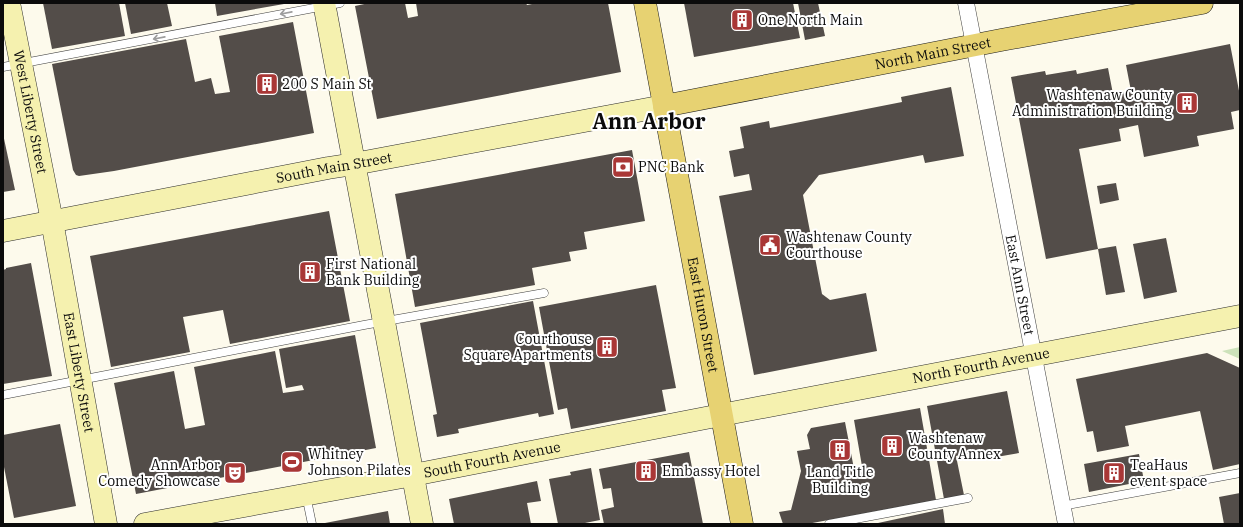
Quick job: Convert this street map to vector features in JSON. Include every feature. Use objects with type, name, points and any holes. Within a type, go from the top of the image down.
[{"type":"main road","name":"East Huron Street","points":[[645,3],[742,524]]},
{"type":"main road","name":"North Main Street","points":[[664,106],[1202,3]]},
{"type":"street","name":"West Liberty Street","points":[[10,3],[12,66],[52,221]]},
{"type":"street","name":"East Ann Street","points":[[966,3],[1066,524]]},
{"type":"street","points":[[330,4],[354,164],[422,524]]},
{"type":"street","name":"South Main Street","points":[[3,231],[328,168],[664,106]]},
{"type":"street","name":"East Liberty Street","points":[[52,221],[106,524]]},
{"type":"street","name":"North Fourth Avenue","points":[[721,415],[1240,316]]},
{"type":"street","name":"South Fourth Avenue","points":[[145,524],[413,475],[721,415]]},
{"type":"lane","points":[[12,66],[330,4]]},
{"type":"lane","points":[[3,395],[384,321],[544,293]]},
{"type":"lane","points":[[1062,506],[1240,472]]},
{"type":"lane","points":[[306,495],[312,524]]},
{"type":"lane","points":[[829,524],[968,498]]},
{"type":"green space","points":[[1240,347],[1240,359],[1222,351]]},
{"type":"building","points":[[43,3],[119,3],[125,36],[52,49]]},
{"type":"building","points":[[125,3],[167,3],[172,26],[131,34]]},
{"type":"building","points":[[215,3],[284,3],[284,4],[217,16]]},
{"type":"building","points":[[369,3],[405,3],[408,18],[418,16],[416,3],[526,3],[527,5],[537,3],[608,3],[621,72],[377,119],[355,6]]},
{"type":"building","name":"One North Main","points":[[684,3],[793,3],[800,38],[694,57]]},
{"type":"building","points":[[798,3],[818,3],[825,36],[805,40]]},
{"type":"building","points":[[293,22],[314,133],[114,171],[79,176],[76,175],[73,170],[52,64],[186,39],[195,82],[211,78],[215,94],[230,92],[219,36]]},
{"type":"building","points":[[1230,44],[1240,96],[1240,110],[1231,112],[1234,129],[1197,136],[1199,146],[1144,157],[1138,125],[1119,129],[1121,141],[1079,149],[1098,249],[1046,259],[1011,77],[1045,71],[1046,75],[1076,70],[1077,74],[1108,68],[1113,94],[1131,91],[1126,65]]},
{"type":"building","name":"Washtenaw County Courthouse","points":[[951,87],[964,156],[925,163],[923,155],[819,175],[803,195],[822,294],[830,300],[866,293],[877,351],[754,375],[719,196],[752,190],[749,174],[734,177],[729,151],[744,148],[740,127],[769,121],[770,128],[902,102],[901,97]]},
{"type":"building","points":[[3,134],[15,190],[3,192]]},
{"type":"building","points":[[632,150],[645,221],[584,232],[587,249],[569,252],[571,261],[532,268],[535,285],[415,307],[395,194]]},
{"type":"building","points":[[1116,183],[1119,200],[1100,204],[1097,186]]},
{"type":"building","points":[[329,211],[350,321],[230,344],[223,310],[183,317],[190,352],[111,367],[90,256]]},
{"type":"building","points":[[1166,238],[1177,292],[1144,299],[1133,244]]},
{"type":"building","points":[[1116,246],[1125,292],[1106,295],[1098,249]]},
{"type":"building","points":[[31,263],[52,376],[3,384],[3,270],[6,268]]},
{"type":"building","name":"Courthouse Square Apartments","points":[[656,285],[676,388],[662,390],[666,411],[571,429],[567,408],[558,410],[539,307]]},
{"type":"building","points":[[533,301],[554,414],[539,417],[538,413],[458,429],[459,433],[437,437],[433,415],[437,414],[420,323]]},
{"type":"building","points":[[355,335],[376,448],[136,494],[114,383],[174,371],[185,429],[205,425],[194,367],[275,351],[283,393],[304,390],[302,385],[286,388],[279,349]]},
{"type":"building","points":[[1207,353],[1240,368],[1240,464],[1213,470],[1200,411],[1125,426],[1129,446],[1097,452],[1093,431],[1087,432],[1076,379]]},
{"type":"building","points":[[1007,391],[1019,453],[979,460],[977,452],[956,456],[964,495],[944,499],[927,406]]},
{"type":"building","points":[[920,408],[936,500],[807,524],[783,524],[779,512],[791,510],[801,471],[797,451],[810,449],[807,435],[811,428],[845,422],[855,474],[863,472],[854,420]]},
{"type":"building","points":[[60,424],[76,506],[14,518],[3,462],[3,435]]},
{"type":"building","points":[[689,452],[703,524],[604,524],[601,510],[614,507],[611,488],[603,489],[599,469]]},
{"type":"building","name":"TeaHaus event space","points":[[1139,454],[1144,481],[1089,492],[1084,464]]},
{"type":"building","points":[[591,468],[600,520],[580,524],[558,524],[549,479],[571,475],[570,472]]},
{"type":"building","points":[[537,481],[541,501],[527,503],[531,524],[454,524],[449,499]]},
{"type":"building","points":[[1240,493],[1240,524],[1224,524],[1219,497]]},
{"type":"building","points":[[943,509],[945,524],[878,524],[878,523]]},
{"type":"building","points":[[388,511],[390,524],[325,524],[325,523]]},
{"type":"place","name":"One North Main","points":[[742,20]]},
{"type":"place","name":"200 S Main St","points":[[267,84]]},
{"type":"place","name":"Washtenaw County Administration Building","points":[[1187,103]]},
{"type":"place","name":"PNC Bank","points":[[623,167]]},
{"type":"place","name":"Washtenaw County Courthouse","points":[[770,245]]},
{"type":"place","name":"First National Bank Building","points":[[310,272]]},
{"type":"place","name":"Courthouse Square Apartments","points":[[607,347]]},
{"type":"place","name":"Washtenaw County Annex","points":[[892,446]]},
{"type":"place","name":"Land Title Building","points":[[840,450]]},
{"type":"place","name":"Whitney Johnson Pilates","points":[[292,462]]},
{"type":"place","name":"Embassy Hotel","points":[[646,471]]},
{"type":"place","name":"Ann Arbor Comedy Showcase","points":[[235,473]]},
{"type":"place","name":"TeaHaus event space","points":[[1114,473]]},
{"type":"district","name":"Ann Arbor","points":[[649,120]]}]
